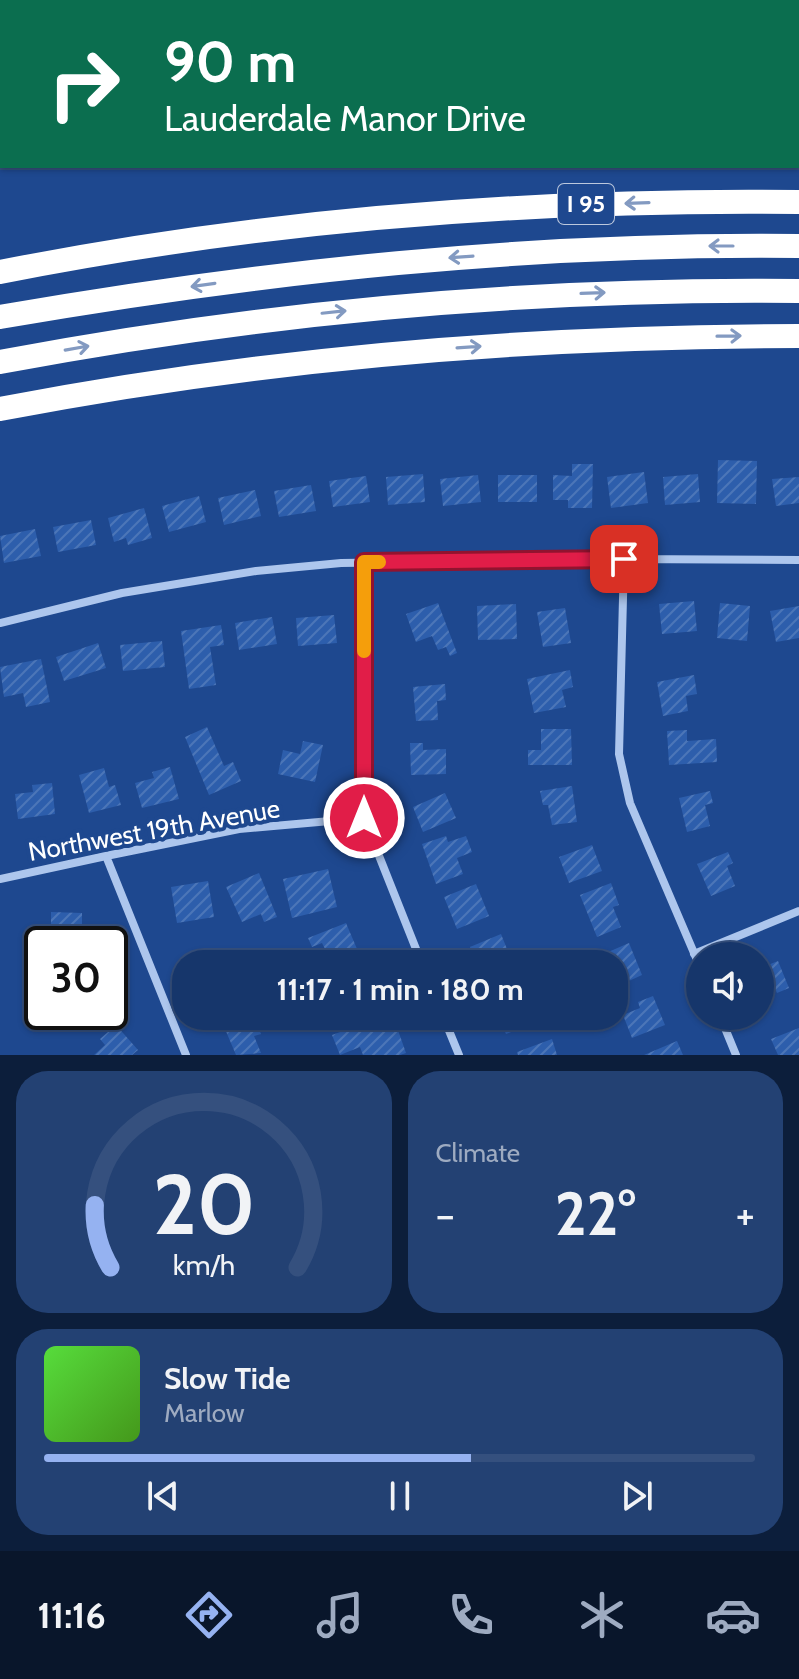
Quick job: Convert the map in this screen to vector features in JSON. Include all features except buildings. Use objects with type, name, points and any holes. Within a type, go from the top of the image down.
[{"type":"highway","name":"I 95","points":[[0,272],[97,254],[294,228],[449,213],[589,204],[799,202]]},
{"type":"highway","points":[[0,317],[207,284],[417,260],[627,248],[799,246]]},
{"type":"highway","points":[[0,289],[97,254]]},
{"type":"highway","points":[[0,362],[182,331],[389,307],[597,293],[799,291]]},
{"type":"highway","points":[[0,409],[183,377],[392,353],[544,342],[799,336]]},
{"type":"street","points":[[624,559],[619,754],[630,803],[689,942]]},
{"type":"street","points":[[0,623],[122,593],[256,571],[364,562],[799,560]]},
{"type":"street","points":[[364,562],[364,818],[416,950]]},
{"type":"street","name":"Northwest 19th Avenue","points":[[0,879],[239,829],[364,818]]},
{"type":"street","points":[[106,856],[186,1055]]},
{"type":"street","points":[[723,942],[799,911]]},
{"type":"street","points":[[449,1030],[459,1055]]},
{"type":"street","points":[[726,1030],[736,1055]]},
{"type":"slow traffic","points":[[364,651],[364,562],[379,562]]},
{"type":"route","points":[[364,818],[364,562],[624,559]]}]
